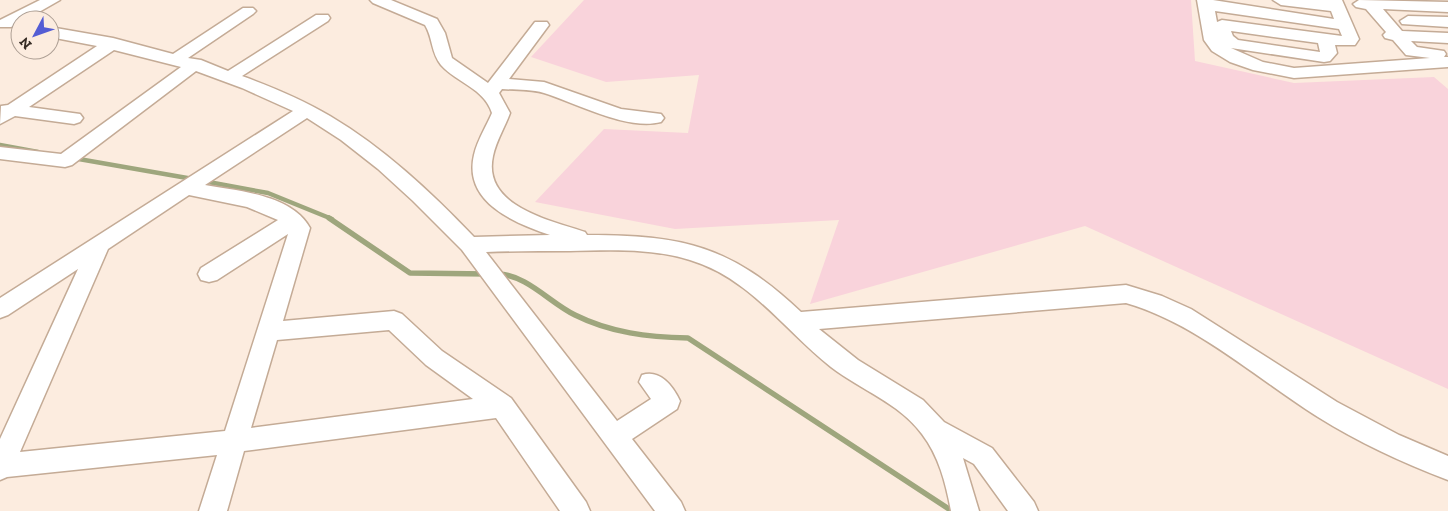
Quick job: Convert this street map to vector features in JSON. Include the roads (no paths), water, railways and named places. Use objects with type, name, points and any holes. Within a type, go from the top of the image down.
[{"type":"street","points":[[8,25],[52,0]]},
{"type":"street","points":[[378,0],[431,22],[435,27],[438,46],[443,58],[450,66],[493,88],[544,87],[620,114],[655,118]]},
{"type":"street","points":[[1211,3],[1279,8],[1336,3],[1351,39],[1349,42],[1222,25]]},
{"type":"street","points":[[1211,3],[1228,41],[1324,57],[1329,53],[1325,39]]},
{"type":"street","points":[[1211,3],[1212,40],[1218,48],[1236,58],[1259,66],[1294,73],[1412,65],[1446,53]]},
{"type":"street","points":[[1374,15],[1446,7]]},
{"type":"street","points":[[1279,8],[1345,25]]},
{"type":"street","points":[[1279,8],[1285,34]]},
{"type":"street","points":[[176,59],[248,11]]},
{"type":"street","points":[[1374,15],[1412,65]]},
{"type":"street","points":[[1374,15],[1448,22]]},
{"type":"street","points":[[1374,15],[1446,53]]},
{"type":"street","points":[[230,77],[322,18]]},
{"type":"street","points":[[493,88],[541,25]]},
{"type":"street","points":[[1269,31],[1274,50]]},
{"type":"street","points":[[60,34],[176,59],[230,77],[306,110],[329,123],[359,145],[443,216],[469,245],[671,511]]},
{"type":"street","points":[[4,113],[113,44]]},
{"type":"street","points":[[0,153],[65,161],[195,64]]},
{"type":"street","points":[[493,88],[501,113],[482,156],[481,175],[487,190],[498,203],[512,212],[595,242]]},
{"type":"street","points":[[0,310],[98,248],[306,110]]},
{"type":"street","points":[[4,113],[74,118]]},
{"type":"street","points":[[187,188],[261,204],[294,220],[300,228],[213,511]]},
{"type":"street","points":[[208,274],[294,220]]},
{"type":"street","points":[[469,245],[595,242],[647,244],[686,251],[728,266],[768,296],[834,356],[914,408],[941,440],[958,474],[965,511]]},
{"type":"street","points":[[0,467],[98,248]]},
{"type":"street","points":[[796,322],[1126,294],[1154,302],[1183,315],[1300,394],[1390,443],[1448,468]]},
{"type":"street","points":[[269,331],[394,320],[434,358],[502,406],[570,509]]},
{"type":"street","points":[[615,436],[668,401],[651,382]]},
{"type":"street","points":[[0,467],[236,440],[502,406]]},
{"type":"street","points":[[934,430],[983,456],[1024,511]]},
{"type":"waterway","points":[[0,145],[38,152]]},
{"type":"waterway","points":[[73,158],[193,179]]},
{"type":"waterway","points":[[203,181],[268,193],[332,219]]},
{"type":"waterway","points":[[329,218],[410,273],[487,274]]},
{"type":"waterway","points":[[498,274],[519,279],[566,310],[602,326],[644,335],[688,338],[952,511]]}]
